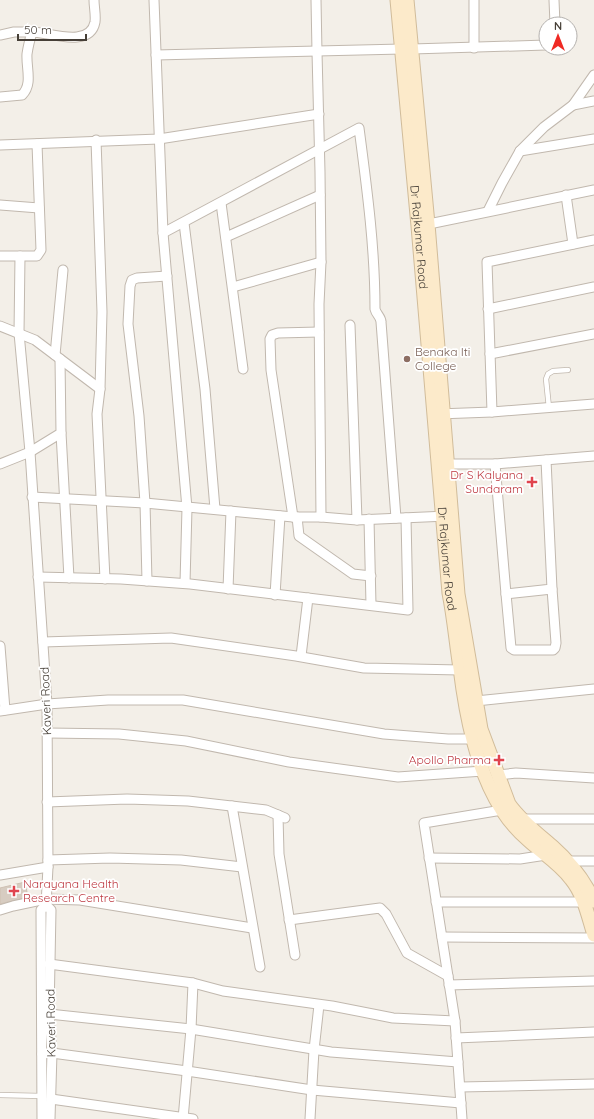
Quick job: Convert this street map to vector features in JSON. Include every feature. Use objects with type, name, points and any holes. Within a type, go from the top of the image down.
[{"type":"main road","name":"Dr Rajkumar Road","points":[[397,0],[407,49]]},
{"type":"main road","name":"Dr Rajkumar Road","points":[[407,0],[407,49],[448,516],[458,594],[481,729],[509,804],[522,819],[568,861],[581,878],[591,901],[594,936]]},
{"type":"main road","name":"Dr Rajkumar Road","points":[[439,414],[448,464],[449,593],[453,611],[460,670],[473,739],[483,771],[502,810],[527,840],[557,864],[591,901]]},
{"type":"street","points":[[0,35],[14,32],[32,32],[46,33],[68,38],[82,35],[88,32],[95,23],[94,0]]},
{"type":"street","points":[[154,0],[163,233],[187,508],[185,584]]},
{"type":"street","points":[[316,0],[320,148],[321,262],[318,304],[321,517]]},
{"type":"street","points":[[474,0],[474,48]]},
{"type":"street","points":[[554,0],[555,16]]},
{"type":"street","points":[[0,97],[22,95],[27,90],[27,55],[32,32]]},
{"type":"street","points":[[156,55],[538,45]]},
{"type":"street","points":[[488,211],[502,182],[520,151],[544,127],[573,105],[594,75]]},
{"type":"street","points":[[573,105],[594,101]]},
{"type":"street","points":[[0,145],[96,140],[159,139],[318,114]]},
{"type":"street","points":[[163,233],[359,128],[373,235],[375,312],[381,319],[396,518]]},
{"type":"street","points":[[520,151],[594,139]]},
{"type":"street","points":[[96,140],[102,294],[100,389],[97,414],[106,579]]},
{"type":"street","points":[[0,256],[37,256],[41,250],[37,144]]},
{"type":"street","points":[[423,225],[594,190]]},
{"type":"street","points":[[226,237],[320,195]]},
{"type":"street","points":[[566,195],[573,244]]},
{"type":"street","points":[[221,203],[243,369]]},
{"type":"street","points":[[0,205],[39,208]]},
{"type":"street","points":[[184,223],[206,389],[215,509]]},
{"type":"street","points":[[492,412],[487,262],[594,240]]},
{"type":"street","name":"Kaveri Road","points":[[20,256],[19,333],[30,452],[48,733],[48,864],[46,902],[41,910],[42,1119]]},
{"type":"street","points":[[233,287],[321,262]]},
{"type":"street","points":[[63,270],[58,357],[68,578]]},
{"type":"street","points":[[147,581],[145,503],[139,416],[128,324],[130,286],[132,280],[137,278],[167,276]]},
{"type":"street","points":[[488,309],[594,287]]},
{"type":"street","points":[[350,325],[357,520]]},
{"type":"street","points":[[0,326],[35,340],[100,389]]},
{"type":"street","points":[[319,332],[278,333],[272,335],[270,339],[271,370],[299,536],[353,574],[371,576]]},
{"type":"street","points":[[490,354],[594,334]]},
{"type":"street","points":[[439,414],[492,412],[594,404]]},
{"type":"street","points":[[0,464],[30,452],[61,433]]},
{"type":"street","points":[[448,464],[495,464],[594,456]]},
{"type":"street","points":[[495,464],[511,648],[514,650],[553,650],[556,643],[546,460]]},
{"type":"street","points":[[32,497],[65,500],[145,503],[280,516],[357,520],[448,516]]},
{"type":"street","points":[[228,589],[231,511]]},
{"type":"street","points":[[275,595],[280,516]]},
{"type":"street","points":[[38,577],[106,579],[185,584],[408,610],[406,518]]},
{"type":"street","points":[[369,519],[371,605]]},
{"type":"street","points":[[506,594],[552,589]]},
{"type":"street","points":[[301,656],[308,598]]},
{"type":"street","points":[[43,642],[171,638],[301,656],[364,668],[460,670]]},
{"type":"street","points":[[0,646],[3,710],[47,704],[108,700],[182,700],[384,734],[448,739],[473,739]]},
{"type":"street","points":[[476,701],[594,689]]},
{"type":"street","points":[[48,733],[119,734],[186,741],[289,762],[398,777],[483,771]]},
{"type":"street","points":[[498,775],[516,773],[594,778]]},
{"type":"street","points":[[47,802],[127,799],[188,801],[266,810],[281,817],[279,854],[295,955]]},
{"type":"street","points":[[232,806],[260,967]]},
{"type":"street","points":[[462,1119],[455,1021],[424,823],[502,810]]},
{"type":"street","points":[[522,819],[594,819]]},
{"type":"street","points":[[429,858],[520,859],[546,855]]},
{"type":"street","points":[[0,875],[48,864],[118,858],[181,860],[242,867]]},
{"type":"street","points":[[568,861],[594,861]]},
{"type":"street","points":[[0,910],[12,906],[80,900],[252,928]]},
{"type":"street","points":[[436,902],[591,901]]},
{"type":"street","name":"Kaveri Road","points":[[46,902],[50,910],[49,964],[52,1053],[50,1119]]},
{"type":"street","points":[[289,920],[380,908],[386,914],[408,953],[449,981],[594,982]]},
{"type":"street","points":[[442,937],[594,936]]},
{"type":"street","points":[[49,964],[193,983],[224,991],[319,1004],[393,1018],[455,1021]]},
{"type":"street","points":[[183,1118],[191,1029],[193,983]]},
{"type":"street","points":[[310,1119],[314,1050],[319,1004]]},
{"type":"street","points":[[50,1014],[191,1029],[314,1050],[458,1062]]},
{"type":"street","points":[[456,1038],[594,1032]]},
{"type":"street","points":[[42,1054],[52,1053],[312,1090],[461,1103]]},
{"type":"street","points":[[460,1087],[594,1084]]},
{"type":"street","points":[[51,1099],[193,1119]]},
{"type":"lane","points":[[549,408],[546,379],[548,374],[553,371],[568,370]]},
{"type":"lane","points":[[0,1094],[42,1096],[51,1099]]},
{"type":"building","points":[[25,882],[28,897],[0,904],[0,888]]},
{"type":"place","name":"Benaka Iti College","points":[[407,359]]},
{"type":"place","name":"Dr S Kalyana Sundaram","points":[[532,482]]},
{"type":"place","name":"Apollo Pharma","points":[[499,760]]},
{"type":"place","name":"Narayana Health Research Centre","points":[[14,891]]}]
